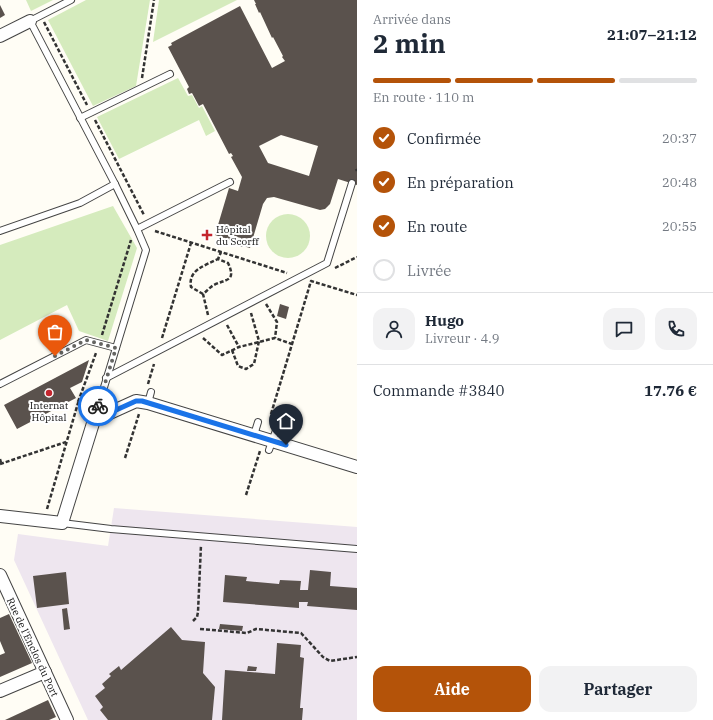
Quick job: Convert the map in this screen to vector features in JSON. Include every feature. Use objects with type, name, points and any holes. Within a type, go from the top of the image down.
[{"type":"street","points":[[0,36],[30,22]]},
{"type":"street","points":[[0,516],[62,523],[94,420],[136,401],[150,398],[264,441],[357,467]]},
{"type":"street","name":"Rue de l'Enclos du Port","points":[[0,574],[67,720]]},
{"type":"street","points":[[0,691],[45,672]]},
{"type":"lane","points":[[71,0],[30,22],[115,184],[146,250],[94,420]]},
{"type":"lane","points":[[80,118],[170,74]]},
{"type":"lane","points":[[138,232],[148,223],[230,182]]},
{"type":"lane","points":[[106,378],[327,263],[352,183]]},
{"type":"lane","points":[[0,231],[80,203],[115,184]]},
{"type":"lane","points":[[0,384],[86,340],[116,348]]},
{"type":"lane","points":[[264,441],[280,419]]},
{"type":"lane","points":[[258,422],[264,441]]},
{"type":"lane","points":[[62,523],[111,529],[357,548]]},
{"type":"path","points":[[141,88],[154,0]]},
{"type":"path","points":[[41,16],[152,230],[294,275],[300,287],[316,278]]},
{"type":"path","points":[[47,508],[78,403],[99,344],[131,239],[138,232]]},
{"type":"path","points":[[210,324],[203,294],[191,287],[189,280],[193,273],[218,259],[221,252]]},
{"type":"path","points":[[334,269],[357,257]]},
{"type":"path","points":[[203,294],[213,285],[227,281],[230,277],[231,272],[228,263],[218,259]]},
{"type":"path","points":[[310,281],[357,295]]},
{"type":"path","points":[[270,416],[310,281]]},
{"type":"path","points":[[261,307],[273,301]]},
{"type":"path","points":[[266,304],[277,322],[275,338]]},
{"type":"path","points":[[245,315],[256,310]]},
{"type":"path","points":[[232,350],[238,366],[246,368],[254,364],[259,341],[251,312]]},
{"type":"path","points":[[221,328],[233,322]]},
{"type":"path","points":[[227,325],[239,347]]},
{"type":"path","points":[[196,341],[209,334]]},
{"type":"path","points":[[203,337],[222,355],[239,347],[275,338],[292,344]]},
{"type":"path","points":[[148,366],[154,363]]},
{"type":"path","points":[[78,403],[103,389]]},
{"type":"path","points":[[246,495],[264,441]]},
{"type":"path","points":[[0,459],[1,464],[66,442]]},
{"type":"path","points":[[193,621],[197,617],[198,612],[202,536]]},
{"type":"path","points":[[200,629],[247,633],[256,629],[301,633],[323,657],[330,661],[357,657]]},
{"type":"shaded area","points":[[114,508],[357,527],[357,720],[88,720],[14,560],[18,534],[108,546]]},
{"type":"green space","points":[[26,0],[53,0],[31,11]]},
{"type":"green space","points":[[86,0],[150,0],[136,86],[93,106],[48,20]]},
{"type":"green space","points":[[159,0],[237,0],[153,42]]},
{"type":"green space","points":[[178,78],[188,96],[192,95],[199,108],[202,106],[215,131],[206,136],[199,120],[119,159],[97,117]]},
{"type":"green space","points":[[113,206],[137,248],[108,341],[79,331],[67,305],[0,340],[0,245]]},
{"type":"green space","points":[[288,214],[300,218],[306,224],[310,236],[306,248],[300,254],[288,258],[276,254],[270,248],[266,236],[270,224],[276,218]]},
{"type":"building","points":[[254,0],[357,0],[357,185],[338,179],[330,204],[325,209],[320,210],[274,197],[267,198],[263,204],[250,248],[239,246],[241,238],[237,237],[236,242],[215,235],[229,188],[238,191],[242,177],[231,157],[233,156],[231,153],[229,154],[203,104],[199,106],[192,93],[189,94],[187,89],[189,87],[168,47],[172,45],[171,43],[240,6],[272,68],[285,61],[260,12],[259,13]],"holes":[[[281,135],[318,146],[309,176],[268,163],[259,146]]]},
{"type":"building","points":[[0,5],[5,15],[0,18]]},
{"type":"building","points":[[280,304],[289,307],[286,319],[277,316]]},
{"type":"building","name":"Internat Hôpital","points":[[89,360],[82,382],[70,388],[76,398],[17,429],[4,405]]},
{"type":"building","points":[[310,570],[331,572],[330,586],[357,588],[357,610],[307,606],[308,602],[299,602],[299,608],[223,602],[225,575],[247,577],[246,581],[279,584],[280,580],[301,581],[300,590],[308,590]]},
{"type":"building","points":[[66,572],[69,604],[37,608],[33,576]]},
{"type":"building","points":[[67,608],[70,629],[64,630],[62,609]]},
{"type":"building","points":[[9,614],[32,663],[0,677],[0,655],[5,653],[0,641],[0,618]]},
{"type":"building","points":[[220,624],[243,626],[242,631],[219,629]]},
{"type":"building","points":[[171,627],[182,640],[205,642],[203,673],[215,687],[212,720],[108,720],[100,710],[103,707],[95,696],[105,688],[102,684],[111,676],[109,674],[119,666],[121,670]]},
{"type":"building","points":[[277,643],[301,645],[300,657],[304,658],[300,708],[303,708],[302,720],[222,720],[225,670],[275,674]]},
{"type":"building","points":[[248,666],[257,667],[256,671],[247,671]]},
{"type":"building","points":[[48,700],[56,717],[49,720],[5,720]]},
{"type":"way so far","points":[[55,356],[86,340],[116,348],[98,406]]},
{"type":"place","name":"Hôpital du Scorff","points":[[207,235]]},
{"type":"place","name":"Internat Hôpital","points":[[49,393]]},
{"type":"route","points":[[98,406],[94,420],[136,401],[142,401],[286,445]]}]
